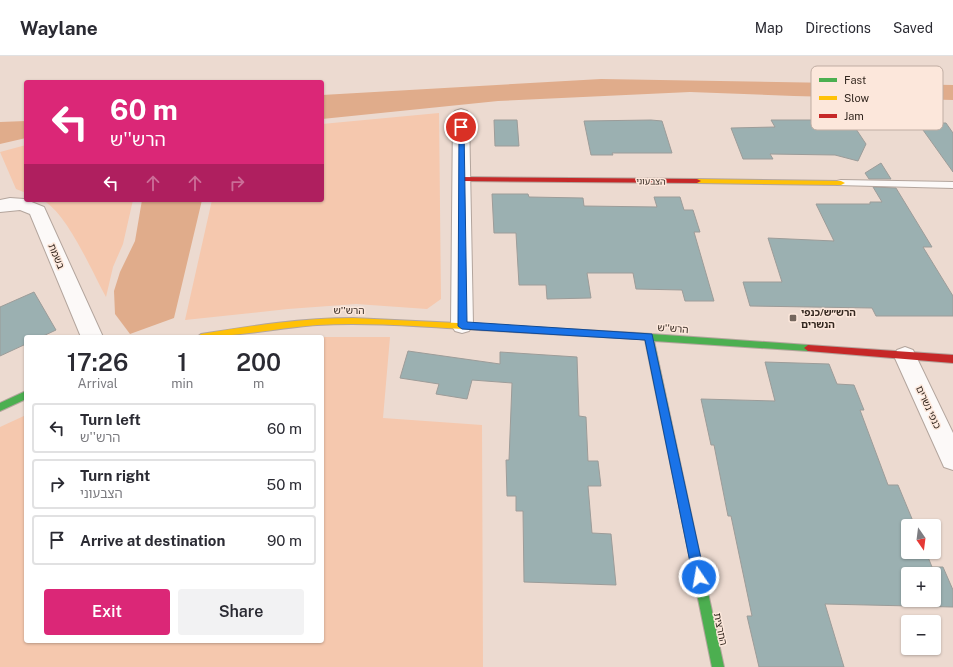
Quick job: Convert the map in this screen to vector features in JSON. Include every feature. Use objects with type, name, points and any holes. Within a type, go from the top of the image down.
[{"type":"street","points":[[461,114],[462,326]]},
{"type":"street","name":"הצבעוני","points":[[462,179],[841,183]]},
{"type":"street","name":"בשמת","points":[[0,206],[12,203],[27,205],[38,212],[91,335]]},
{"type":"street","name":"הרש''ש","points":[[214,335],[272,326],[334,321],[462,326],[649,337],[953,359]]},
{"type":"street","name":"החרצית","points":[[649,337],[718,667]]},
{"type":"street","name":"כנפי נשרים","points":[[905,356],[953,459]]},
{"type":"street","points":[[0,407],[24,396]]},
{"type":"lane","points":[[841,183],[953,185]]},
{"type":"shaded area","points":[[601,79],[811,83],[811,96],[690,92],[498,101],[324,119],[324,95]]},
{"type":"shaded area","points":[[943,85],[953,85],[953,100],[943,100]]},
{"type":"shaded area","points":[[439,113],[441,299],[427,309],[356,304],[288,309],[185,320],[212,202],[324,202],[324,124]]},
{"type":"shaded area","points":[[24,121],[24,138],[0,144],[0,122]]},
{"type":"shaded area","points":[[24,146],[24,192],[16,189],[0,152]]},
{"type":"shaded area","points":[[45,202],[133,202],[123,244],[113,267],[106,297],[70,229],[51,207]]},
{"type":"shaded area","points":[[142,202],[202,202],[174,318],[130,334],[115,314],[114,291],[120,272],[135,241]]},
{"type":"shaded area","points":[[324,337],[390,337],[383,418],[482,425],[483,667],[0,667],[0,427],[24,416],[24,643],[324,643]]},
{"type":"building","points":[[494,120],[517,120],[519,146],[495,146]]},
{"type":"building","points":[[771,120],[811,120],[811,130],[857,130],[866,144],[858,161],[835,155],[770,154],[773,159],[743,159],[731,128],[775,127]]},
{"type":"building","points":[[584,121],[662,121],[672,153],[612,153],[613,155],[591,155]]},
{"type":"building","points":[[943,123],[946,123],[953,133],[953,172],[923,130],[943,130]]},
{"type":"building","points":[[881,163],[891,179],[869,179],[865,173]]},
{"type":"building","points":[[873,187],[896,188],[932,247],[923,247],[953,296],[953,316],[876,316],[872,308],[750,306],[743,282],[782,282],[768,238],[834,241],[816,204],[870,204],[870,202],[882,202]]},
{"type":"building","points":[[492,194],[528,194],[529,197],[583,198],[584,206],[657,207],[654,197],[680,197],[684,210],[693,210],[700,232],[694,232],[714,301],[685,301],[682,290],[636,289],[633,273],[587,273],[591,298],[547,299],[546,285],[519,285],[516,233],[494,233]]},
{"type":"building","points":[[34,292],[56,330],[45,335],[24,335],[24,345],[0,356],[0,307]]},
{"type":"building","points":[[408,351],[500,364],[500,352],[577,357],[579,416],[586,417],[588,461],[598,461],[601,486],[588,486],[592,533],[611,534],[616,585],[524,582],[523,511],[516,511],[516,496],[507,496],[506,460],[509,460],[512,383],[472,380],[467,399],[436,394],[439,384],[400,378]]},
{"type":"building","points":[[765,362],[829,364],[837,384],[854,385],[864,410],[860,410],[888,485],[898,485],[912,519],[901,519],[901,559],[929,559],[932,567],[901,567],[901,606],[825,604],[844,667],[759,667],[747,616],[752,616],[731,516],[728,516],[714,445],[711,445],[701,399],[775,401]]},
{"type":"building","points":[[941,567],[943,567],[953,590],[953,607],[941,607]]},
{"type":"traffic: fast","points":[[637,336],[808,348]]},
{"type":"traffic: fast","points":[[649,337],[718,667]]},
{"type":"traffic: fast","points":[[0,407],[24,396]]},
{"type":"traffic: slow","points":[[697,181],[841,183]]},
{"type":"traffic: slow","points":[[214,335],[284,325],[335,321],[388,322],[478,327]]},
{"type":"traffic: jam","points":[[462,179],[697,181]]},
{"type":"traffic: jam","points":[[478,327],[637,336]]},
{"type":"traffic: jam","points":[[808,348],[953,359]]},
{"type":"place","name":"הרש״ש/כנפי הנשרים","points":[[793,318]]},
{"type":"route","points":[[461,127],[462,326],[649,337],[699,577]]}]
